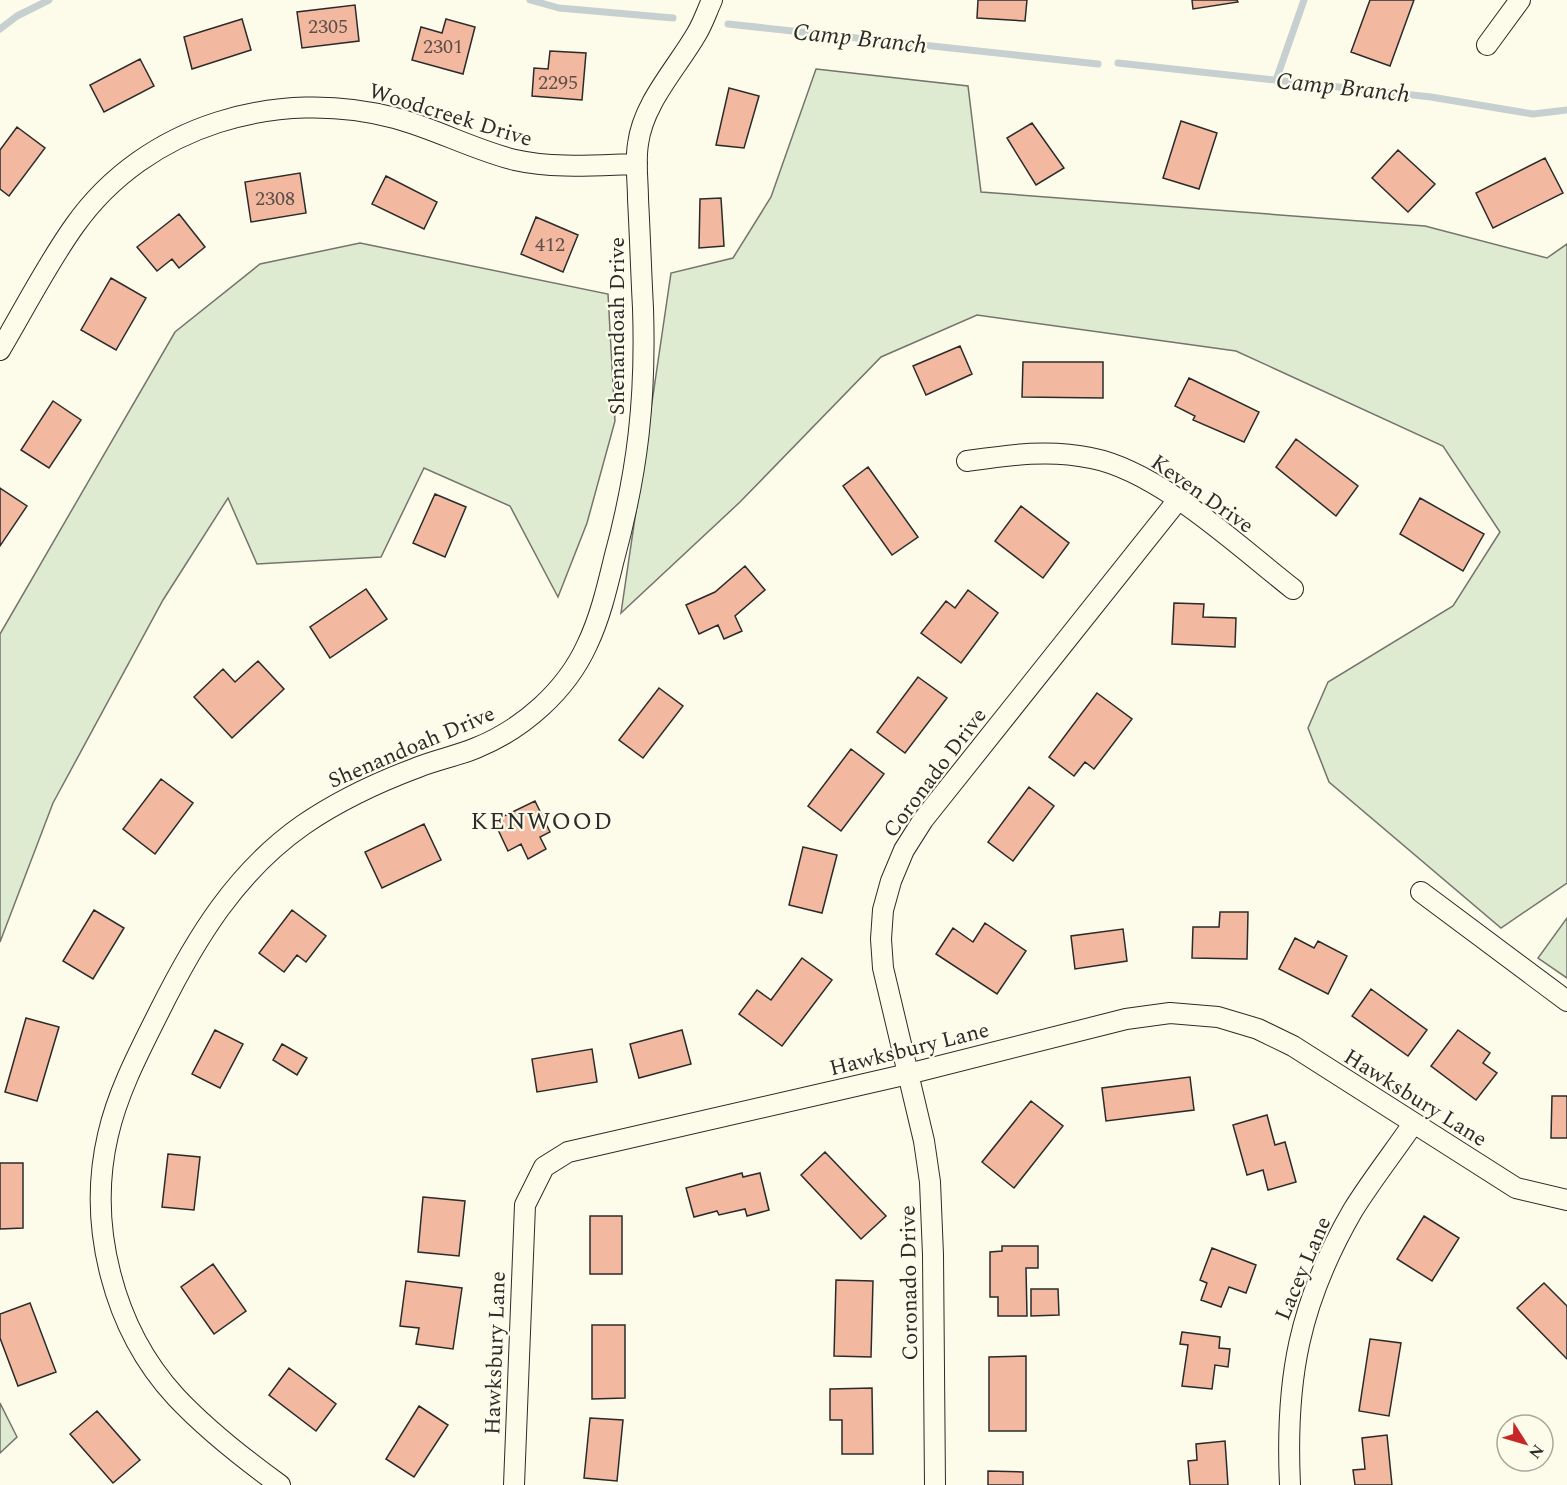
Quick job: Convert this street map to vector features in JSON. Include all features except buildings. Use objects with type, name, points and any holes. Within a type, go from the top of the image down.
[{"type":"street","name":"Shenandoah Drive","points":[[280,1485],[208,1428],[174,1396],[141,1351],[108,1268],[101,1229],[101,1182],[108,1135],[122,1093],[142,1046],[188,953],[208,922],[249,872],[275,846],[328,809],[372,785],[475,748],[526,720],[570,674],[586,647],[601,609],[621,536],[637,459],[643,412],[645,369],[638,143],[650,107],[699,30],[712,0]]},
{"type":"street","points":[[1487,45],[1520,0]]},
{"type":"street","name":"Woodcreek Drive","points":[[0,350],[75,225],[99,196],[122,174],[160,147],[185,133],[209,125],[276,110],[355,109],[395,118],[496,155],[537,164],[637,164]]},
{"type":"street","name":"Keven Drive","points":[[968,461],[1020,453],[1091,458],[1126,468],[1178,500],[1293,589]]},
{"type":"street","name":"Coronado Drive","points":[[934,1485],[933,1255],[930,1182],[924,1141],[882,968],[882,910],[904,850],[923,820],[1178,500]]},
{"type":"street","points":[[1421,892],[1567,1001]]},
{"type":"street","name":"Hawksbury Lane","points":[[514,1485],[525,1204],[544,1167],[568,1152],[908,1074],[1126,1019],[1170,1013],[1218,1017],[1258,1029],[1293,1047],[1516,1188],[1567,1200]]},
{"type":"street","name":"Lacey Lane","points":[[1290,1485],[1288,1435],[1291,1385],[1298,1339],[1314,1291],[1354,1209],[1413,1124]]},
{"type":"green space","points":[[816,69],[968,86],[981,192],[1425,226],[1547,258],[1567,244],[1567,883],[1501,928],[1329,782],[1308,728],[1328,682],[1453,606],[1500,532],[1443,446],[1236,351],[977,315],[881,357],[740,502],[621,613],[671,273],[733,258],[771,197]]},
{"type":"green space","points":[[360,243],[608,294],[615,421],[587,523],[558,597],[510,506],[424,468],[381,557],[257,564],[228,498],[163,600],[53,803],[0,942],[0,634],[175,332],[260,264]]},
{"type":"green space","points":[[1567,918],[1567,978],[1538,958]]},
{"type":"green space","points":[[0,1403],[17,1437],[0,1453]]},
{"type":"waterway","name":"Camp Branch","points":[[0,29],[17,16],[49,0]]},
{"type":"waterway","name":"Camp Branch","points":[[530,0],[559,8],[673,18]]},
{"type":"waterway","points":[[1276,80],[1304,0]]},
{"type":"waterway","name":"Camp Branch","points":[[728,24],[1098,64]]},
{"type":"waterway","name":"Camp Branch","points":[[1118,63],[1431,97],[1533,114],[1567,110]]},
{"type":"district","name":"KENWOOD","points":[[542,821]]}]
